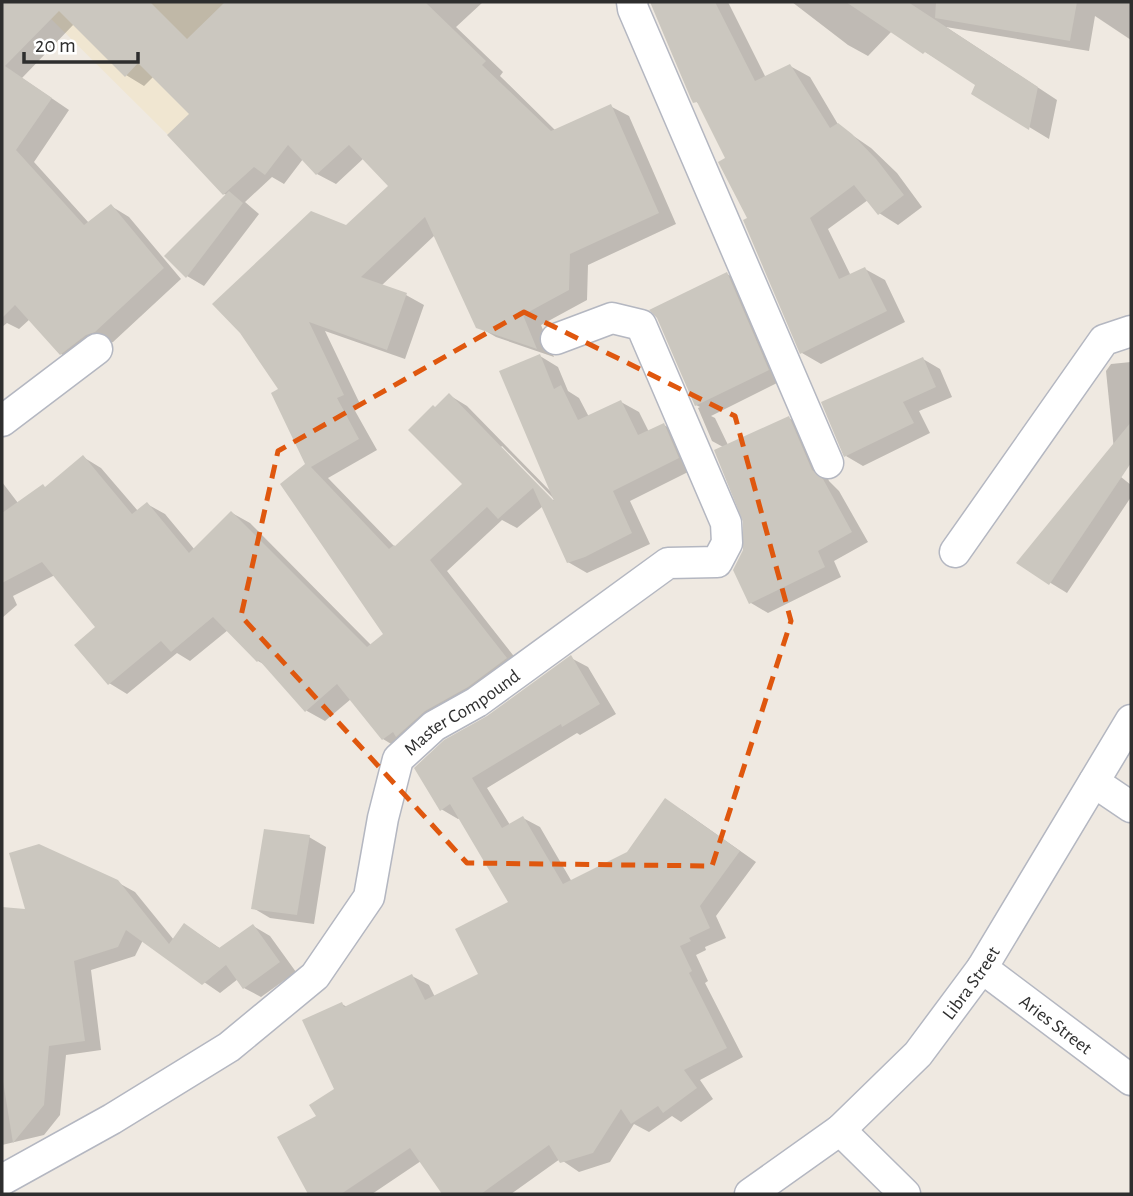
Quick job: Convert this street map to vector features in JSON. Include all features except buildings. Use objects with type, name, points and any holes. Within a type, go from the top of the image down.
[{"type":"street","points":[[632,2],[828,463]]},
{"type":"street","name":"Master Compound","points":[[9,1183],[229,1047],[315,976],[369,897],[383,818],[398,759],[435,726],[477,702],[668,563],[717,562],[727,542],[726,523],[641,324],[612,318],[556,340]]},
{"type":"street","points":[[955,552],[1104,340],[1131,331]]},
{"type":"street","points":[[2,421],[97,349]]},
{"type":"street","name":"Libra Street","points":[[750,1194],[840,1130],[918,1054],[982,968],[1131,720]]},
{"type":"street","points":[[1094,782],[1131,807]]},
{"type":"street","name":"Aries Street","points":[[982,968],[1131,1080]]},
{"type":"street","points":[[840,1130],[905,1194]]},
{"type":"highlighted area","points":[[524,312],[735,416],[791,621],[712,866],[467,863],[241,616],[278,451]]},
{"type":"shaded area","points":[[34,2],[322,2],[168,135]]}]
